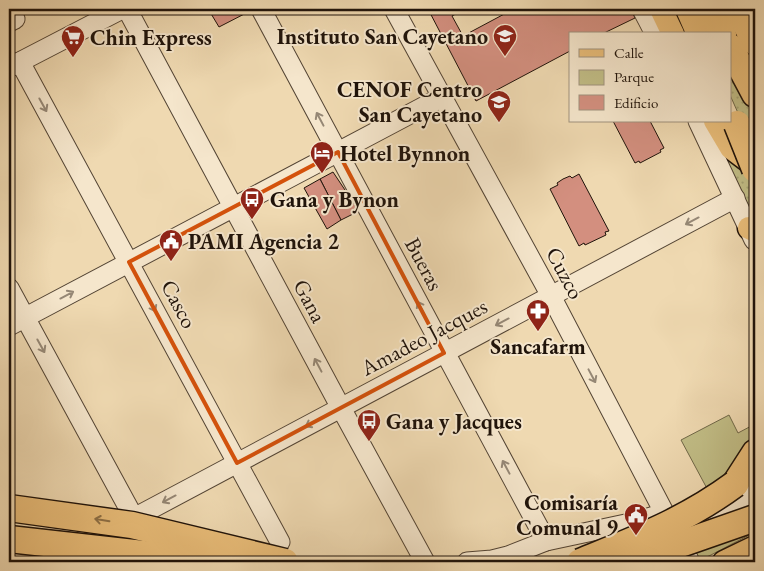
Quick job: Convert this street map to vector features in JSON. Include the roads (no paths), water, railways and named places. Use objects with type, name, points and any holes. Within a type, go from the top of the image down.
[{"type":"highway","points":[[690,9],[699,32]]},
{"type":"highway","points":[[710,9],[722,32]]},
{"type":"highway","points":[[738,9],[755,42]]},
{"type":"highway","points":[[732,51],[755,94]]},
{"type":"highway","points":[[729,122],[755,167]]},
{"type":"highway","points":[[745,486],[755,453]]},
{"type":"highway","points":[[580,562],[660,530],[745,486],[755,466]]},
{"type":"highway","points":[[9,508],[132,524],[283,552]]},
{"type":"highway","points":[[603,562],[668,548],[755,518]]},
{"type":"highway","points":[[9,539],[215,562]]},
{"type":"main road","points":[[661,9],[672,32]]},
{"type":"main road","points":[[724,562],[755,547]]},
{"type":"street","points":[[14,65],[122,9]]},
{"type":"street","name":"Gana","points":[[127,9],[340,408],[425,562]]},
{"type":"street","name":"Bueras","points":[[261,9],[546,541]]},
{"type":"street","name":"Cuzco","points":[[394,9],[551,296],[690,562]]},
{"type":"street","points":[[642,9],[654,32]]},
{"type":"street","name":"Casco","points":[[14,65],[129,262],[283,552]]},
{"type":"street","points":[[9,288],[17,321],[442,97]]},
{"type":"street","points":[[698,122],[753,234]]},
{"type":"street","name":"Amadeo Jacques","points":[[17,321],[134,518],[735,198]]},
{"type":"street","points":[[676,536],[740,504],[745,486]]},
{"type":"street","points":[[467,562],[492,560],[508,556],[546,541],[635,522],[664,512]]},
{"type":"place","name":"Instituto San Cayetano","points":[[505,57]]},
{"type":"place","name":"Chin Express","points":[[73,58]]},
{"type":"place","name":"CENOF Centro San Cayetano","points":[[499,123]]},
{"type":"place","name":"Hotel Bynnon","points":[[322,174]]},
{"type":"place","name":"Gana y Bynon","points":[[252,220]]},
{"type":"place","name":"PAMI Agencia 2","points":[[171,262]]},
{"type":"place","name":"Sancafarm","points":[[538,332]]},
{"type":"place","name":"Gana y Jacques","points":[[369,442]]},
{"type":"place","name":"Comisaría Comunal 9","points":[[636,536]]}]
